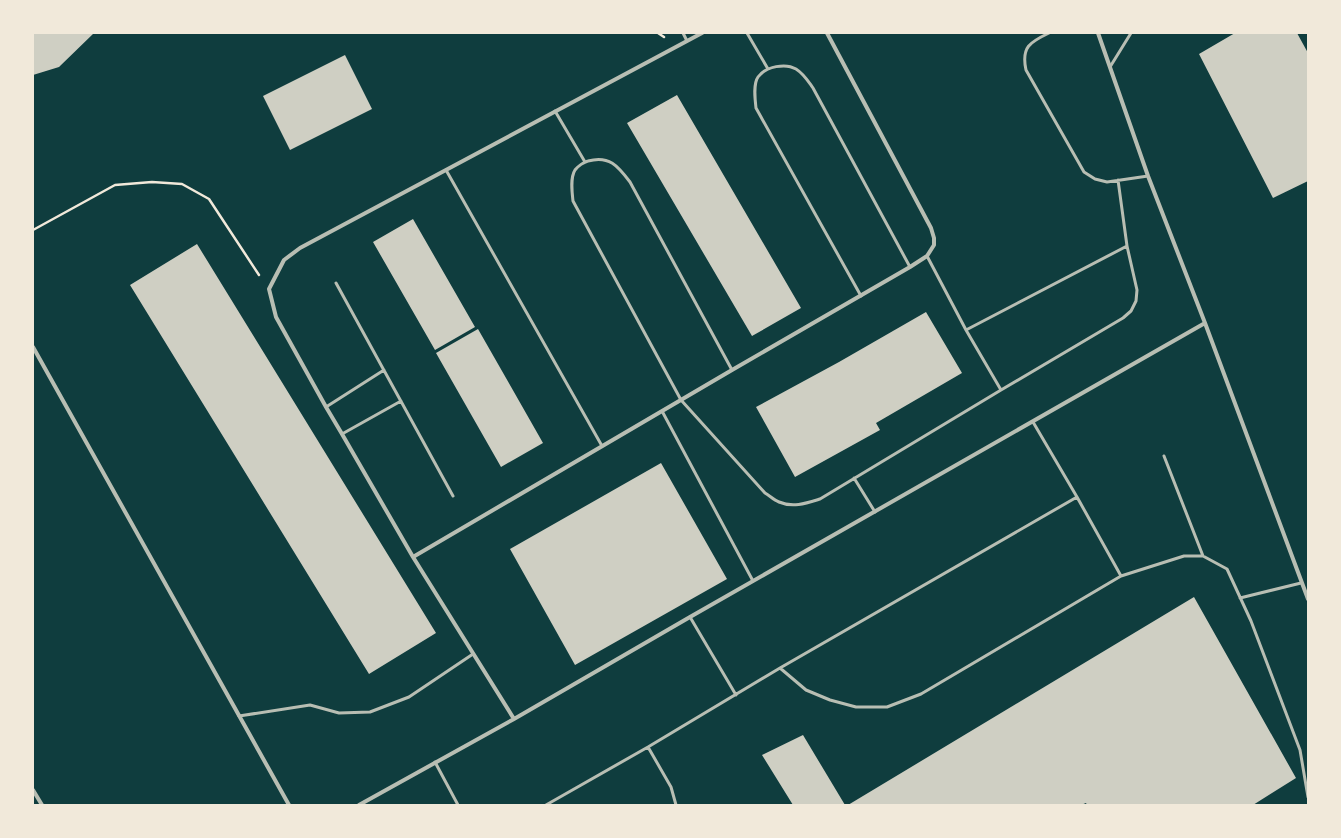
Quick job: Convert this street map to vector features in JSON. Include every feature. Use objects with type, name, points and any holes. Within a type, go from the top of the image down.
[{"type":"street","points":[[514,719],[413,557],[326,407],[276,317],[268,289],[284,260],[300,248],[702,33]]},
{"type":"street","points":[[413,557],[927,256],[934,245],[934,238],[931,228],[826,33]]},
{"type":"street","points":[[1098,33],[1148,176],[1205,323],[1308,600]]},
{"type":"street","points":[[359,805],[514,719],[1205,323]]},
{"type":"street","points":[[33,347],[289,805]]},
{"type":"street","points":[[33,790],[42,805]]},
{"type":"lane","points":[[683,33],[687,41]]},
{"type":"lane","points":[[747,33],[768,69]]},
{"type":"lane","points":[[1049,33],[1036,39],[1027,48],[1024,59],[1026,70],[1084,172],[1095,180],[1107,182],[1148,176]]},
{"type":"lane","points":[[1110,67],[1131,33]]},
{"type":"lane","points":[[861,296],[756,108],[754,92],[758,77],[768,69],[779,66],[795,68],[804,76],[813,88],[910,267]]},
{"type":"lane","points":[[555,111],[585,162]]},
{"type":"lane","points":[[732,370],[630,182],[621,169],[611,161],[596,159],[585,162],[575,170],[571,185],[573,201],[681,400],[765,493],[779,502],[791,505],[805,504],[820,499],[1124,318],[1136,301],[1137,290],[1127,246],[1118,180]]},
{"type":"lane","points":[[446,170],[602,446]]},
{"type":"lane","points":[[966,330],[1127,246]]},
{"type":"lane","points":[[927,256],[966,330],[1001,390]]},
{"type":"lane","points":[[336,282],[453,496]]},
{"type":"lane","points":[[326,407],[384,370]]},
{"type":"lane","points":[[342,434],[401,401]]},
{"type":"lane","points":[[662,411],[753,581]]},
{"type":"lane","points":[[1032,422],[1077,497],[1121,576]]},
{"type":"lane","points":[[1164,456],[1203,556]]},
{"type":"lane","points":[[854,478],[875,512]]},
{"type":"lane","points":[[546,805],[1077,497]]},
{"type":"lane","points":[[780,668],[806,690],[830,700],[856,707],[887,707],[921,694],[1121,576],[1184,556],[1203,556],[1227,569],[1254,628],[1300,750],[1308,797]]},
{"type":"lane","points":[[1240,598],[1302,582]]},
{"type":"lane","points":[[690,617],[736,695]]},
{"type":"lane","points":[[239,716],[310,705],[339,713],[370,712],[409,697],[473,654]]},
{"type":"lane","points":[[648,747],[671,787],[676,805]]},
{"type":"lane","points":[[435,762],[458,805]]},
{"type":"path","points":[[33,230],[115,185],[152,182],[182,184],[209,199],[268,289]]},
{"type":"building","points":[[33,33],[94,33],[59,67],[33,75]]},
{"type":"building","points":[[1235,33],[1297,33],[1308,53],[1308,181],[1273,198],[1199,54]]},
{"type":"building","points":[[345,55],[372,109],[290,150],[263,96]]},
{"type":"building","points":[[677,95],[801,308],[752,336],[627,123]]},
{"type":"building","points":[[413,219],[475,327],[435,350],[373,242]]},
{"type":"building","points":[[197,244],[436,633],[369,674],[130,285]]},
{"type":"building","points":[[926,312],[962,373],[876,423],[880,430],[795,477],[756,407],[839,362]]},
{"type":"building","points":[[478,329],[543,443],[501,467],[436,353]]},
{"type":"building","points":[[661,463],[727,579],[575,665],[510,549]]},
{"type":"building","points":[[1194,597],[1296,778],[1253,805],[1087,805],[1086,803],[1081,805],[848,805]]},
{"type":"building","points":[[803,735],[845,805],[793,805],[762,755]]}]
